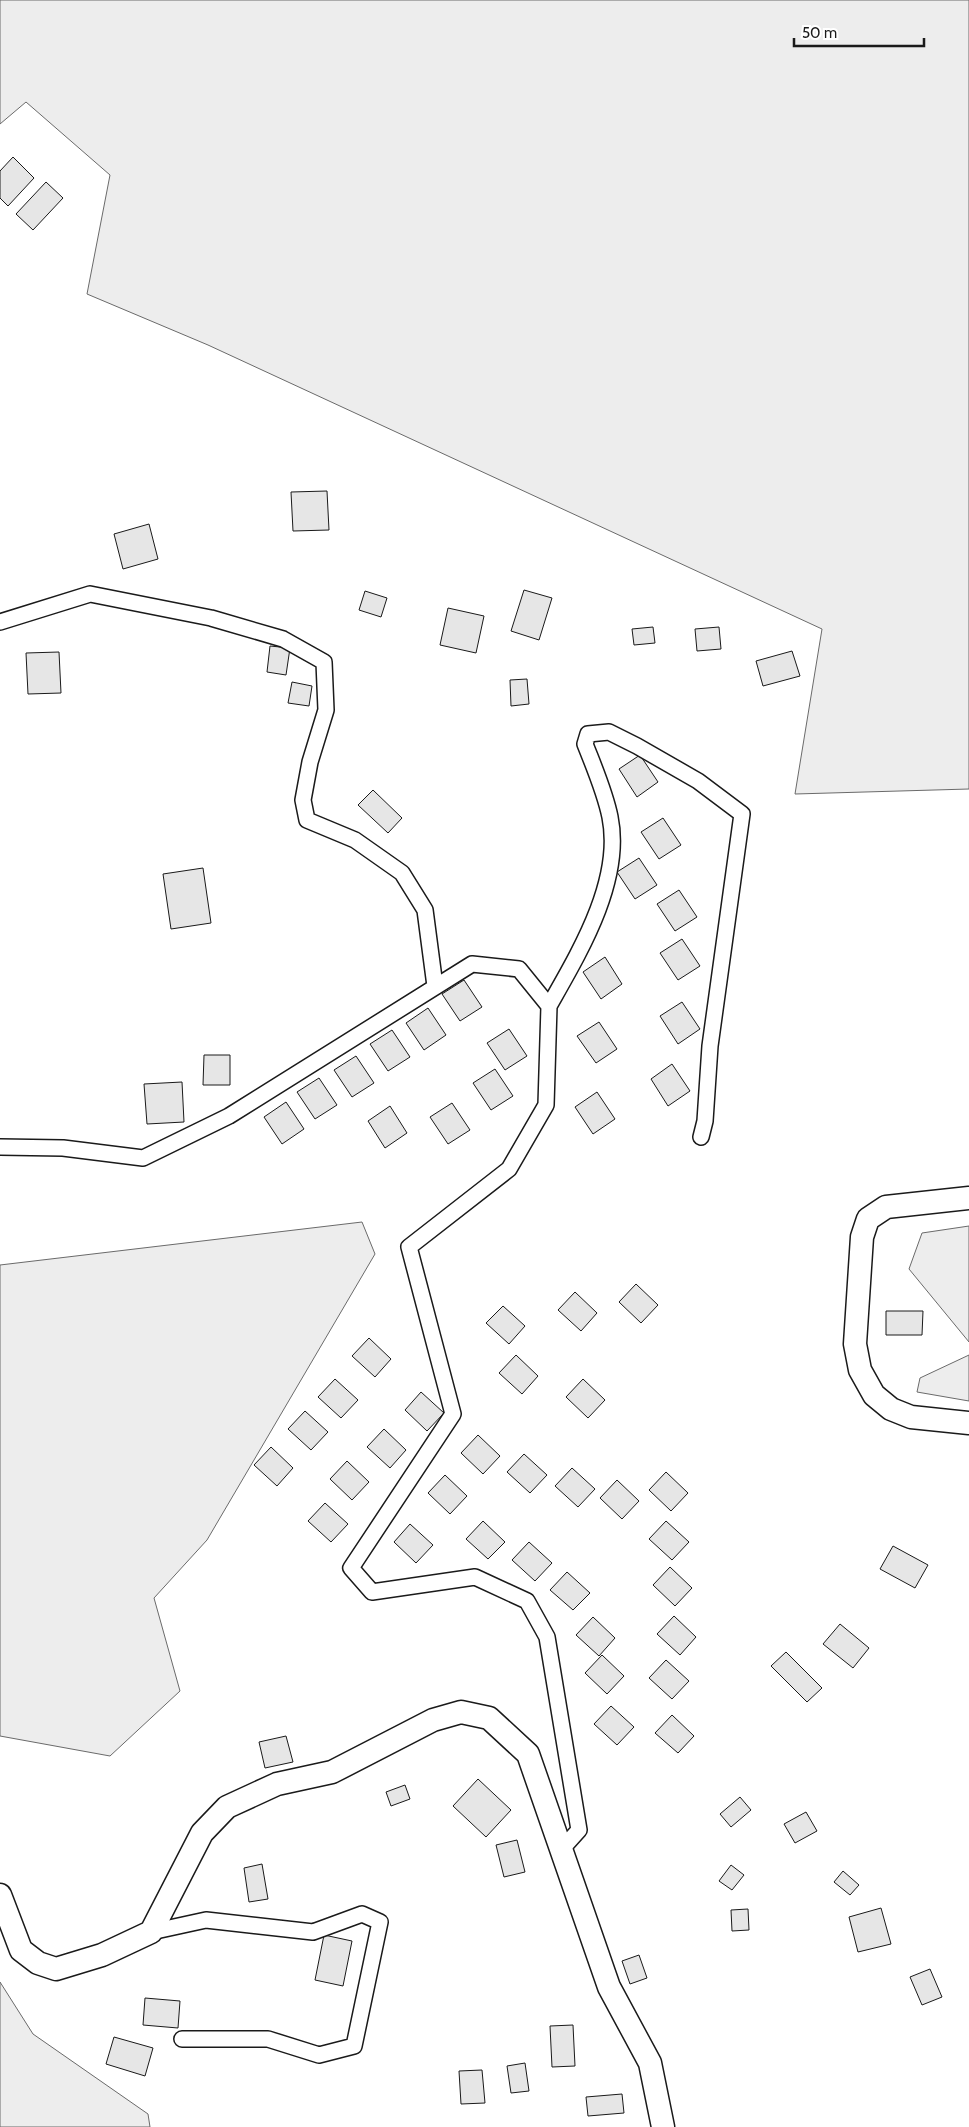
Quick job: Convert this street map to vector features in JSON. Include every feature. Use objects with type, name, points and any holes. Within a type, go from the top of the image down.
[{"type":"street","points":[[0,622],[90,594],[211,618],[274,636],[324,662],[326,710],[310,762],[303,800],[308,820],[355,840],[402,873],[425,910],[435,986]]},
{"type":"street","points":[[561,1850],[579,1830],[547,1637],[527,1601],[475,1577],[372,1592],[351,1568],[453,1414],[409,1247],[509,1170],[546,1105],[548,1006],[598,912],[612,857],[610,817],[585,744],[588,734],[609,732],[698,781],[742,814],[710,1046],[705,1121],[701,1137]]},
{"type":"street","points":[[0,1147],[63,1148],[143,1158],[229,1116],[472,964],[519,969],[548,1006]]},
{"type":"street","points":[[969,1198],[886,1206],[868,1219],[862,1236],[855,1344],[860,1370],[874,1395],[891,1409],[911,1417],[969,1423]]},
{"type":"street","points":[[151,1932],[202,1833],[227,1807],[277,1784],[332,1772],[433,1720],[461,1712],[489,1718],[528,1754],[609,1987],[650,2063],[663,2127]]},
{"type":"street","points":[[0,1896],[21,1950],[38,1963],[56,1969],[102,1955],[151,1932],[206,1920],[313,1932],[362,1914],[380,1922],[354,2046],[318,2054],[268,2039],[182,2039]]},
{"type":"shaded area","points":[[0,0],[969,0],[969,789],[795,794],[822,629],[208,345],[87,294],[110,175],[26,102],[0,124]]},
{"type":"shaded area","points":[[362,1222],[375,1254],[207,1540],[154,1598],[180,1691],[110,1756],[0,1736],[0,1265]]},
{"type":"shaded area","points":[[969,1226],[969,1342],[909,1269],[922,1233]]},
{"type":"shaded area","points":[[969,1355],[969,1401],[917,1392],[920,1378]]},
{"type":"shaded area","points":[[0,1982],[33,2034],[148,2114],[150,2127],[0,2127]]},
{"type":"building","points":[[13,157],[34,178],[8,206],[0,198],[0,171]]},
{"type":"building","points":[[46,182],[63,198],[33,230],[16,214]]},
{"type":"building","points":[[327,491],[329,530],[293,531],[291,492]]},
{"type":"building","points":[[149,524],[158,559],[123,569],[114,534]]},
{"type":"building","points":[[524,590],[552,598],[539,640],[511,631]]},
{"type":"building","points":[[365,591],[387,598],[381,617],[359,610]]},
{"type":"building","points":[[448,608],[484,616],[476,653],[440,645]]},
{"type":"building","points":[[653,627],[655,643],[634,645],[632,629]]},
{"type":"building","points":[[719,627],[721,649],[697,651],[695,629]]},
{"type":"building","points":[[270,646],[290,648],[286,675],[267,672]]},
{"type":"building","points":[[792,651],[800,676],[763,686],[756,661]]},
{"type":"building","points":[[59,652],[61,693],[28,694],[26,653]]},
{"type":"building","points":[[527,679],[529,704],[511,706],[510,680]]},
{"type":"building","points":[[292,682],[312,686],[309,706],[288,703]]},
{"type":"building","points":[[640,755],[658,782],[637,797],[619,769]]},
{"type":"building","points":[[373,790],[402,818],[388,833],[358,805]]},
{"type":"building","points":[[663,818],[681,845],[659,859],[641,832]]},
{"type":"building","points":[[639,858],[657,885],[635,899],[617,872]]},
{"type":"building","points":[[203,868],[211,923],[171,929],[163,874]]},
{"type":"building","points":[[679,890],[697,917],[675,931],[657,904]]},
{"type":"building","points":[[682,939],[700,966],[678,980],[660,953]]},
{"type":"building","points":[[605,957],[622,984],[601,999],[583,972]]},
{"type":"building","points":[[464,980],[482,1007],[460,1021],[442,994]]},
{"type":"building","points":[[682,1002],[700,1029],[678,1044],[660,1016]]},
{"type":"building","points":[[428,1008],[446,1035],[424,1050],[406,1023]]},
{"type":"building","points":[[599,1022],[617,1049],[596,1063],[577,1036]]},
{"type":"building","points":[[509,1029],[527,1056],[505,1070],[487,1043]]},
{"type":"building","points":[[392,1030],[410,1057],[388,1071],[370,1044]]},
{"type":"building","points":[[204,1055],[230,1055],[230,1085],[203,1085]]},
{"type":"building","points":[[356,1056],[374,1083],[352,1097],[334,1070]]},
{"type":"building","points":[[672,1064],[690,1091],[668,1106],[651,1079]]},
{"type":"building","points":[[495,1069],[513,1096],[491,1110],[473,1083]]},
{"type":"building","points":[[319,1078],[337,1105],[315,1119],[297,1092]]},
{"type":"building","points":[[182,1082],[184,1122],[147,1124],[144,1084]]},
{"type":"building","points":[[597,1092],[615,1119],[593,1134],[575,1107]]},
{"type":"building","points":[[286,1102],[304,1129],[282,1144],[264,1117]]},
{"type":"building","points":[[452,1103],[470,1130],[448,1144],[430,1117]]},
{"type":"building","points":[[390,1106],[407,1133],[385,1148],[368,1121]]},
{"type":"building","points":[[636,1284],[658,1305],[641,1323],[619,1302]]},
{"type":"building","points":[[575,1292],[597,1313],[581,1331],[558,1310]]},
{"type":"building","points":[[503,1306],[525,1326],[509,1344],[486,1323]]},
{"type":"building","points":[[886,1311],[923,1311],[922,1335],[886,1335]]},
{"type":"building","points":[[369,1338],[391,1359],[375,1377],[352,1356]]},
{"type":"building","points":[[516,1355],[538,1376],[522,1394],[499,1373]]},
{"type":"building","points":[[335,1379],[358,1400],[341,1418],[318,1397]]},
{"type":"building","points":[[583,1379],[605,1400],[588,1418],[566,1397]]},
{"type":"building","points":[[421,1392],[444,1413],[427,1431],[405,1410]]},
{"type":"building","points":[[305,1411],[328,1432],[311,1450],[288,1429]]},
{"type":"building","points":[[384,1429],[406,1450],[390,1468],[367,1447]]},
{"type":"building","points":[[478,1435],[500,1456],[483,1474],[461,1453]]},
{"type":"building","points":[[271,1447],[293,1468],[277,1486],[254,1465]]},
{"type":"building","points":[[524,1454],[547,1475],[530,1493],[507,1472]]},
{"type":"building","points":[[347,1461],[369,1482],[352,1500],[330,1479]]},
{"type":"building","points":[[572,1468],[595,1489],[578,1507],[555,1486]]},
{"type":"building","points":[[666,1472],[688,1493],[671,1511],[649,1490]]},
{"type":"building","points":[[445,1475],[467,1496],[450,1514],[428,1493]]},
{"type":"building","points":[[617,1480],[639,1501],[622,1519],[600,1498]]},
{"type":"building","points":[[325,1503],[348,1524],[331,1542],[308,1521]]},
{"type":"building","points":[[483,1521],[505,1542],[488,1559],[466,1539]]},
{"type":"building","points":[[666,1521],[689,1542],[672,1560],[649,1539]]},
{"type":"building","points":[[410,1524],[433,1545],[416,1563],[394,1542]]},
{"type":"building","points":[[529,1542],[552,1563],[535,1581],[512,1560]]},
{"type":"building","points":[[893,1546],[928,1565],[915,1588],[880,1569]]},
{"type":"building","points":[[670,1567],[692,1588],[675,1606],[653,1585]]},
{"type":"building","points":[[567,1572],[590,1593],[573,1610],[550,1590]]},
{"type":"building","points":[[674,1616],[696,1637],[680,1655],[657,1634]]},
{"type":"building","points":[[593,1617],[615,1638],[599,1656],[576,1635]]},
{"type":"building","points":[[840,1624],[869,1648],[853,1668],[823,1644]]},
{"type":"building","points":[[786,1652],[822,1688],[807,1702],[771,1666]]},
{"type":"building","points":[[602,1655],[624,1676],[607,1694],[585,1673]]},
{"type":"building","points":[[666,1660],[689,1681],[672,1699],[649,1678]]},
{"type":"building","points":[[611,1706],[634,1727],[617,1745],[594,1724]]},
{"type":"building","points":[[672,1715],[694,1736],[678,1753],[655,1733]]},
{"type":"building","points":[[286,1736],[293,1762],[265,1768],[259,1742]]},
{"type":"building","points":[[478,1779],[511,1810],[486,1837],[453,1806]]},
{"type":"building","points":[[405,1785],[410,1799],[391,1806],[386,1792]]},
{"type":"building","points":[[740,1797],[751,1810],[731,1827],[720,1814]]},
{"type":"building","points":[[806,1812],[817,1831],[795,1843],[784,1824]]},
{"type":"building","points":[[517,1840],[525,1872],[504,1877],[496,1845]]},
{"type":"building","points":[[262,1864],[268,1899],[249,1902],[244,1868]]},
{"type":"building","points":[[731,1865],[744,1875],[732,1890],[719,1881]]},
{"type":"building","points":[[843,1871],[859,1885],[850,1895],[834,1882]]},
{"type":"building","points":[[881,1908],[891,1944],[858,1952],[849,1917]]},
{"type":"building","points":[[748,1909],[749,1930],[732,1931],[731,1910]]},
{"type":"building","points":[[324,1935],[352,1941],[343,1986],[315,1980]]},
{"type":"building","points":[[639,1955],[647,1978],[630,1984],[622,1961]]},
{"type":"building","points":[[930,1969],[942,1997],[922,2005],[910,1977]]},
{"type":"building","points":[[145,1998],[180,2001],[178,2028],[143,2025]]},
{"type":"building","points":[[573,2025],[575,2066],[552,2067],[550,2026]]},
{"type":"building","points":[[114,2037],[153,2048],[145,2076],[106,2064]]},
{"type":"building","points":[[525,2063],[529,2091],[511,2093],[507,2066]]},
{"type":"building","points":[[482,2070],[485,2103],[461,2104],[459,2071]]},
{"type":"building","points":[[622,2094],[624,2113],[588,2116],[586,2097]]}]
